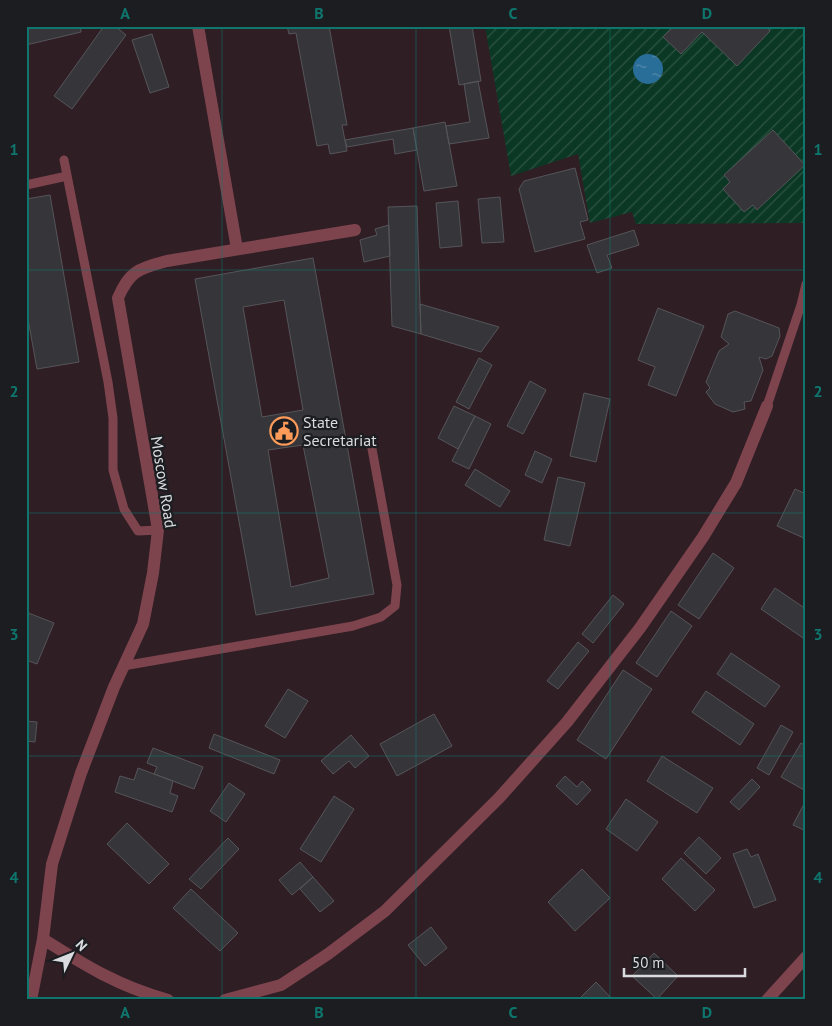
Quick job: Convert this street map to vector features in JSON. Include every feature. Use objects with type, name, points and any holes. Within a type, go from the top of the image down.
[{"type":"street","points":[[198,26],[237,249]]},
{"type":"street","name":"Moscow Road","points":[[31,1000],[43,939],[52,864],[81,773],[123,666],[143,624],[152,580],[158,530],[118,298],[126,281],[138,270],[167,261],[355,230]]},
{"type":"street","points":[[225,1000],[281,985],[328,954],[385,911],[499,798],[567,722],[640,628],[703,537],[736,483],[767,406]]},
{"type":"street","points":[[43,939],[103,976],[136,991],[168,1000]]},
{"type":"street","points":[[767,1000],[806,957]]},
{"type":"lane","points":[[64,160],[108,382],[113,418],[113,470],[124,509],[138,531],[158,530]]},
{"type":"lane","points":[[26,185],[67,176]]},
{"type":"lane","points":[[767,406],[801,305],[806,284]]},
{"type":"lane","points":[[123,666],[354,626],[381,617],[396,606],[397,585],[372,449]]},
{"type":"shaded area","points":[[26,26],[806,26],[806,1000],[26,1000]]},
{"type":"green space","points":[[485,26],[806,26],[806,216],[803,223],[636,224],[632,212],[590,223],[578,154],[511,176]]},
{"type":"water","points":[[648,54],[658,59],[663,69],[658,79],[648,84],[638,79],[633,69],[638,59]]},
{"type":"building","points":[[26,26],[80,26],[81,32],[26,45]]},
{"type":"building","points":[[104,26],[115,26],[126,35],[72,109],[54,96]]},
{"type":"building","points":[[287,26],[329,26],[347,125],[342,125],[347,151],[330,154],[328,144],[317,146],[296,33],[289,34]]},
{"type":"building","points":[[449,26],[472,26],[481,81],[459,85]]},
{"type":"building","points":[[674,26],[765,26],[770,31],[737,66],[702,32],[681,54],[663,37]]},
{"type":"building","points":[[152,34],[169,87],[150,93],[132,40]]},
{"type":"building","points":[[478,81],[489,138],[449,144],[446,126],[470,122],[464,84]]},
{"type":"building","points":[[445,122],[457,186],[424,191],[413,128]]},
{"type":"building","points":[[413,128],[417,150],[395,154],[393,139],[347,147],[345,140]]},
{"type":"building","points":[[773,130],[805,165],[757,210],[753,205],[744,212],[723,189],[730,182],[724,175]]},
{"type":"building","points":[[575,168],[588,220],[580,222],[585,239],[535,252],[519,189],[524,181]]},
{"type":"building","points":[[50,195],[79,362],[37,369],[26,308],[26,199]]},
{"type":"building","points":[[500,197],[504,242],[482,243],[478,199]]},
{"type":"building","points":[[458,201],[462,246],[440,248],[436,203]]},
{"type":"building","points":[[417,206],[421,334],[392,326],[388,207]]},
{"type":"building","points":[[389,225],[390,256],[364,262],[360,240],[377,235],[375,229]]},
{"type":"building","points":[[634,230],[639,245],[607,255],[612,268],[597,273],[587,245]]},
{"type":"building","name":"State Secretariat","points":[[313,258],[374,594],[256,615],[195,279]],"holes":[[[284,300],[303,410],[262,417],[243,307]],[[303,445],[329,578],[291,587],[268,450]]]},
{"type":"building","points":[[420,304],[499,327],[481,352],[421,334]]},
{"type":"building","points":[[658,308],[704,326],[676,396],[648,385],[655,367],[638,360]]},
{"type":"building","points":[[735,311],[779,328],[780,336],[772,356],[766,359],[759,357],[763,370],[751,401],[744,402],[745,409],[733,412],[715,404],[706,392],[710,388],[706,382],[719,351],[729,344],[721,337],[728,314]]},
{"type":"building","points":[[479,358],[492,365],[469,409],[456,402]]},
{"type":"building","points":[[530,381],[546,390],[523,434],[507,426]]},
{"type":"building","points":[[584,393],[610,399],[596,462],[570,456]]},
{"type":"building","points":[[454,406],[475,416],[458,449],[438,438]]},
{"type":"building","points":[[475,416],[491,424],[469,469],[452,461]]},
{"type":"building","points":[[535,451],[552,459],[542,483],[525,475]]},
{"type":"building","points":[[475,469],[510,491],[500,507],[465,485]]},
{"type":"building","points":[[558,477],[585,483],[570,546],[544,540]]},
{"type":"building","points":[[795,489],[806,494],[806,539],[777,526]]},
{"type":"building","points":[[713,553],[734,568],[699,619],[678,605]]},
{"type":"building","points":[[775,588],[806,609],[806,640],[761,609]]},
{"type":"building","points":[[613,595],[624,604],[593,643],[582,634]]},
{"type":"building","points":[[671,611],[692,626],[657,677],[636,663]]},
{"type":"building","points":[[26,612],[54,623],[37,664],[26,660]]},
{"type":"building","points":[[578,642],[589,651],[558,689],[547,681]]},
{"type":"building","points":[[731,653],[780,686],[765,707],[717,674]]},
{"type":"building","points":[[623,670],[652,689],[606,759],[577,740]]},
{"type":"building","points":[[288,689],[308,701],[285,738],[265,726]]},
{"type":"building","points":[[706,691],[754,724],[740,745],[692,712]]},
{"type":"building","points":[[434,714],[452,746],[397,776],[380,744]]},
{"type":"building","points":[[26,721],[37,722],[35,742],[26,741]]},
{"type":"building","points":[[781,725],[793,732],[769,775],[757,768]]},
{"type":"building","points":[[214,734],[280,760],[274,774],[209,748]]},
{"type":"building","points":[[351,735],[369,756],[355,768],[349,761],[333,774],[321,761]]},
{"type":"building","points":[[801,743],[806,746],[806,791],[781,777]]},
{"type":"building","points":[[153,748],[203,767],[194,789],[154,774],[157,767],[147,763]]},
{"type":"building","points":[[662,756],[713,788],[697,813],[647,781]]},
{"type":"building","points":[[138,768],[173,781],[170,793],[178,796],[172,812],[115,792],[120,776],[134,780]]},
{"type":"building","points":[[565,776],[577,787],[582,781],[591,790],[577,805],[556,786]]},
{"type":"building","points":[[752,779],[760,787],[739,810],[730,802]]},
{"type":"building","points":[[229,783],[245,794],[226,822],[210,811]]},
{"type":"building","points":[[334,796],[354,809],[321,862],[300,849]]},
{"type":"building","points":[[626,799],[658,822],[637,851],[606,829]]},
{"type":"building","points":[[806,800],[806,831],[793,825]]},
{"type":"building","points":[[127,823],[169,864],[149,884],[107,844]]},
{"type":"building","points":[[699,837],[721,858],[706,874],[684,853]]},
{"type":"building","points":[[228,838],[239,849],[201,889],[189,879]]},
{"type":"building","points":[[747,849],[751,857],[758,854],[776,900],[754,908],[733,854]]},
{"type":"building","points":[[681,858],[715,890],[695,911],[662,879]]},
{"type":"building","points":[[300,862],[313,877],[292,895],[279,880]]},
{"type":"building","points":[[582,869],[610,898],[575,931],[548,902]]},
{"type":"building","points":[[313,877],[334,901],[320,912],[300,889]]},
{"type":"building","points":[[191,889],[238,933],[220,951],[173,908]]},
{"type":"building","points":[[431,927],[447,948],[425,966],[408,945]]},
{"type":"building","points":[[654,953],[678,976],[657,999],[632,976]]},
{"type":"building","points":[[596,982],[613,1000],[578,1000]]},
{"type":"place","name":"State Secretariat","points":[[284,431]]}]
